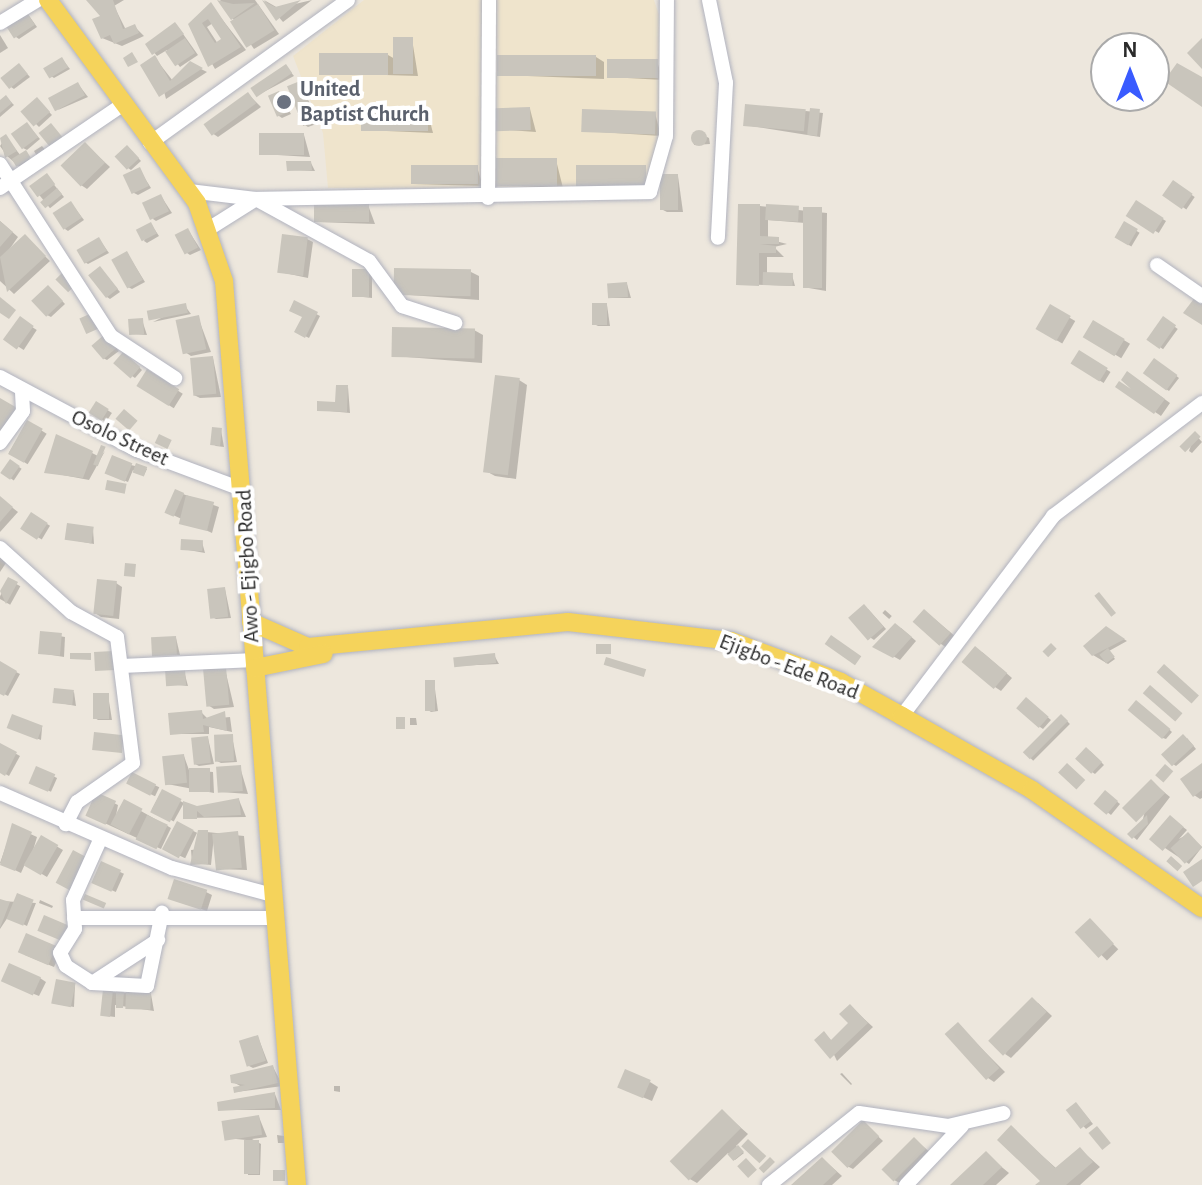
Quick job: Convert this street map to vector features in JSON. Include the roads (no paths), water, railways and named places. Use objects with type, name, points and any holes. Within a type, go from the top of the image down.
[{"type":"main road","name":"Awo - Ejigbo Road","points":[[48,0],[125,103],[150,143],[189,191],[210,228],[228,305],[297,1185]]},
{"type":"main road","name":"Ejigbo - Ede Road","points":[[251,622],[297,647],[568,622],[731,641],[841,682],[902,716],[1032,790],[1202,908]]},
{"type":"main road","name":"Ejigbo - Ede Road","points":[[255,664],[365,643]]},
{"type":"street","points":[[0,23],[38,0]]},
{"type":"street","points":[[150,143],[348,0]]},
{"type":"street","points":[[488,198],[489,0]]},
{"type":"street","points":[[189,191],[256,199],[639,196],[657,186],[666,136],[667,0]]},
{"type":"street","points":[[709,0],[726,83],[718,238]]},
{"type":"street","points":[[0,188],[125,103]]},
{"type":"street","points":[[0,164],[12,177],[111,336],[175,378]]},
{"type":"street","points":[[210,228],[256,199]]},
{"type":"street","points":[[256,199],[369,261],[402,306],[455,323]]},
{"type":"street","points":[[1157,265],[1202,296]]},
{"type":"street","name":"Osolo Street","points":[[0,377],[137,450],[244,490]]},
{"type":"street","points":[[0,443],[23,411],[22,390]]},
{"type":"street","points":[[902,716],[1053,516],[1202,403]]},
{"type":"street","points":[[0,548],[71,612],[112,629],[123,666],[133,763],[77,802],[66,824]]},
{"type":"street","points":[[123,666],[255,664]]},
{"type":"street","points":[[0,793],[100,840],[273,895]]},
{"type":"street","points":[[100,840],[73,900],[74,918],[60,953],[92,983],[147,986],[162,913]]},
{"type":"street","points":[[74,918],[162,913],[275,918]]},
{"type":"street","points":[[92,983],[158,940]]},
{"type":"street","points":[[769,1185],[859,1113],[962,1126],[1004,1113]]},
{"type":"street","points":[[906,1185],[962,1126]]},
{"type":"place","name":"United Baptist Church","points":[[284,102]]}]
